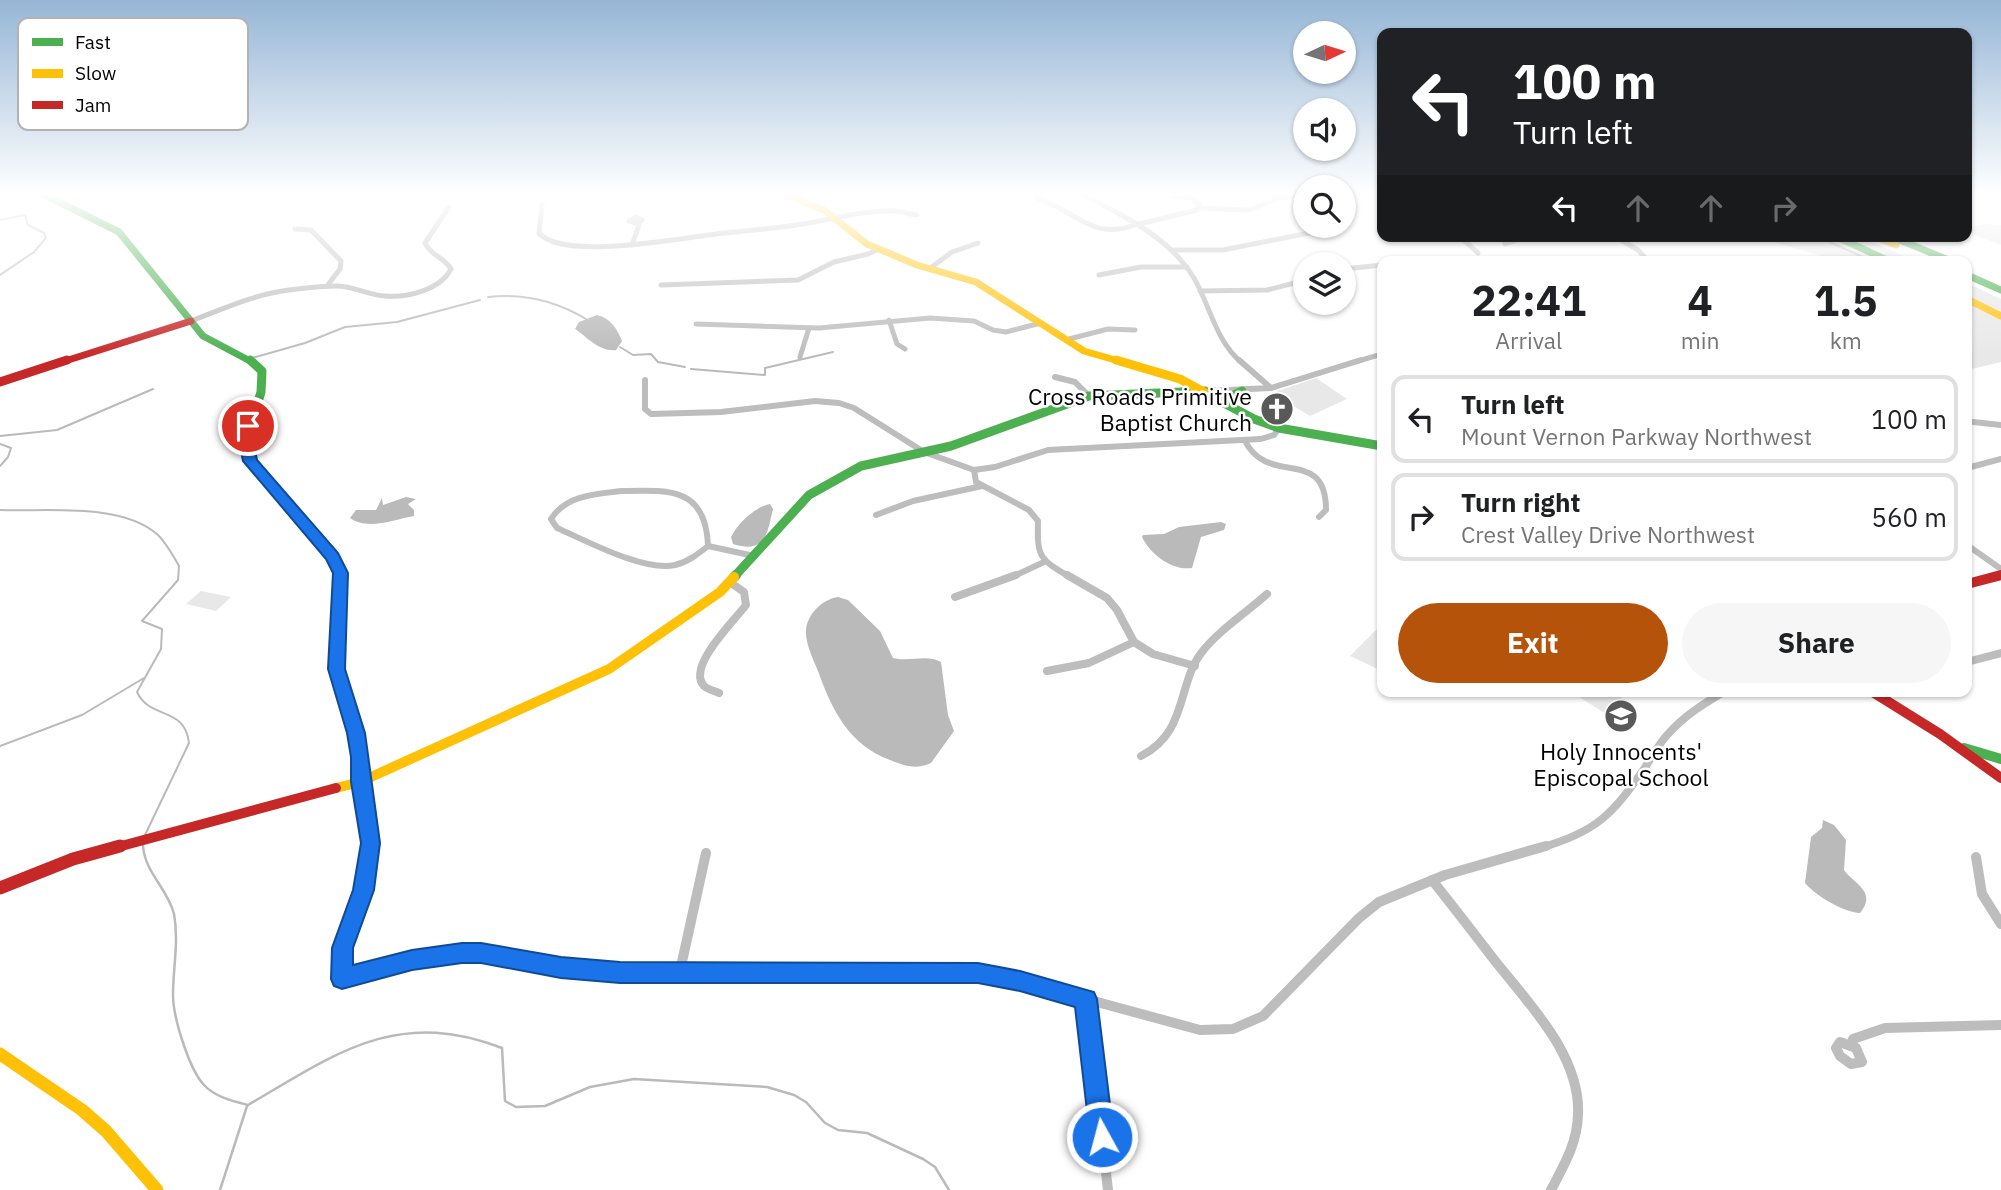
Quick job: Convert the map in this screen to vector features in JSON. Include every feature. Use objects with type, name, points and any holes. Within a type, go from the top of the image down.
[{"type":"main road","points":[[132,248],[209,341],[246,358],[262,371],[263,385],[246,440],[250,461],[338,565],[341,589],[336,669],[356,733],[361,757],[360,782]]},
{"type":"main road","points":[[876,248],[929,269],[976,282],[1090,354],[1185,381],[1279,428],[1377,445]]},
{"type":"main road","points":[[1860,248],[1878,256]]},
{"type":"main road","points":[[1901,248],[1921,256]]},
{"type":"main road","points":[[1918,248],[1939,256]]},
{"type":"main road","points":[[1972,270],[2001,283]]},
{"type":"main road","points":[[1972,277],[2001,290]]},
{"type":"main road","points":[[1972,302],[2001,316]]},
{"type":"main road","points":[[0,382],[191,321]]},
{"type":"main road","points":[[1180,392],[1186,387],[1185,381]]},
{"type":"main road","points":[[0,888],[73,859],[360,782],[609,669],[676,625],[731,583],[800,503],[822,486],[861,466],[966,442],[1014,421],[1090,396],[1205,391]]},
{"type":"main road","points":[[1233,407],[1230,395],[1242,391]]},
{"type":"main road","points":[[1972,583],[2001,575]]},
{"type":"main road","points":[[1880,697],[2001,778]]},
{"type":"main road","points":[[1957,746],[2001,759]]},
{"type":"main road","points":[[0,1054],[106,1131],[157,1190]]},
{"type":"street","points":[[327,286],[340,269],[341,261],[328,248]]},
{"type":"street","points":[[191,321],[268,293],[327,286],[350,287],[393,297],[420,292],[442,282],[450,273],[450,266],[429,252],[427,248]]},
{"type":"street","points":[[929,269],[952,252],[965,248]]},
{"type":"street","points":[[1170,248],[1187,267],[1229,352],[1271,388]]},
{"type":"street","points":[[1174,250],[1235,248]]},
{"type":"street","points":[[661,285],[798,280],[812,276],[835,261],[867,255],[879,249]]},
{"type":"street","points":[[1356,268],[1377,266]]},
{"type":"street","points":[[1099,275],[1141,267],[1187,267]]},
{"type":"street","points":[[1200,291],[1259,290],[1293,283]]},
{"type":"street","points":[[696,324],[759,324],[808,328],[922,317],[968,320],[1006,332],[1041,323]]},
{"type":"street","points":[[889,320],[897,344],[905,349]]},
{"type":"street","points":[[800,357],[808,328]]},
{"type":"street","points":[[1065,340],[1108,329],[1135,330]]},
{"type":"street","points":[[1205,391],[1271,388],[1377,356]]},
{"type":"street","points":[[1055,377],[1075,382],[1090,396]]},
{"type":"street","points":[[645,380],[645,409],[651,414],[721,412],[833,402],[854,408],[925,452],[974,470],[1048,450],[1268,438],[1279,428]]},
{"type":"street","points":[[1973,422],[2001,425]]},
{"type":"street","points":[[1245,440],[1251,454],[1261,462],[1303,471],[1320,480],[1324,488],[1326,510],[1319,517]]},
{"type":"street","points":[[1972,467],[2001,459]]},
{"type":"street","points":[[876,515],[913,501],[983,485],[987,480],[985,469]]},
{"type":"street","points":[[974,470],[976,482],[994,494],[1022,505],[1034,515],[1039,526],[1037,549],[1044,562],[1107,598],[1117,610],[1134,642],[1153,654],[1195,666]]},
{"type":"street","points":[[708,546],[708,524],[703,513],[688,499],[668,491],[576,497],[557,507],[551,519],[557,528],[649,566],[682,564],[708,546],[754,556]]},
{"type":"street","points":[[1972,549],[2001,569]]},
{"type":"street","points":[[955,597],[1004,580],[1044,562]]},
{"type":"street","points":[[719,693],[703,684],[699,668],[705,655],[746,605],[744,592],[731,583]]},
{"type":"street","points":[[1141,756],[1151,751],[1177,719],[1195,666],[1209,644],[1267,594]]},
{"type":"street","points":[[1047,671],[1089,663],[1134,642]]},
{"type":"street","points":[[1972,661],[2001,653]]},
{"type":"street","points":[[360,782],[370,830],[370,857],[363,890],[342,948],[342,979],[412,960],[462,953],[573,969],[620,972],[978,973],[1020,981],[1200,1030],[1222,1031],[1243,1027],[1263,1016],[1370,908],[1390,896],[1432,880],[1564,841],[1596,826],[1620,804],[1668,734],[1694,710],[1715,697]]},
{"type":"street","points":[[680,971],[706,853]]},
{"type":"street","points":[[1976,857],[1982,894],[2001,924]]},
{"type":"street","points":[[1432,880],[1550,1032],[1566,1061],[1575,1090],[1578,1114],[1576,1138],[1551,1190]]},
{"type":"street","points":[[1086,999],[1108,1190]]},
{"type":"street","points":[[1852,1044],[1853,1039],[1861,1034],[1887,1028],[1972,1029],[2001,1025]]},
{"type":"shaded area","points":[[1793,248],[1884,248],[1904,256],[1821,256]]},
{"type":"shaded area","points":[[1972,285],[2001,299],[2001,362],[1972,369]]},
{"type":"shaded area","points":[[597,315],[610,321],[618,332],[622,341],[616,350],[599,347],[575,329],[579,322]]},
{"type":"shaded area","points":[[1316,378],[1347,399],[1310,416],[1272,393]]},
{"type":"shaded area","points":[[406,497],[416,499],[408,504],[414,510],[414,516],[373,524],[357,522],[350,518],[356,510],[376,510],[382,498],[383,505]]},
{"type":"shaded area","points":[[770,504],[773,509],[763,540],[752,546],[733,544],[731,537],[742,521],[759,508]]},
{"type":"shaded area","points":[[1221,522],[1226,524],[1224,530],[1201,537],[1192,568],[1177,567],[1162,560],[1142,537],[1164,534],[1179,527]]},
{"type":"shaded area","points":[[201,591],[231,597],[216,611],[186,604]]},
{"type":"shaded area","points":[[838,597],[848,600],[880,631],[893,658],[941,662],[948,715],[954,731],[931,763],[910,766],[876,753],[853,736],[836,712],[810,651],[806,630],[809,618],[817,608]]},
{"type":"shaded area","points":[[1377,629],[1377,669],[1350,656]]},
{"type":"shaded area","points":[[1579,697],[1622,697],[1606,714]]},
{"type":"shaded area","points":[[1823,820],[1834,825],[1846,840],[1844,870],[1862,888],[1866,899],[1860,913],[1830,902],[1805,883],[1811,837],[1822,828]]},
{"type":"waterway","points":[[0,275],[38,248]]},
{"type":"waterway","points":[[1842,248],[1861,256]]},
{"type":"waterway","points":[[488,297],[526,297],[563,307],[586,319]]},
{"type":"waterway","points":[[252,358],[305,343],[345,327],[397,322],[480,300]]},
{"type":"waterway","points":[[620,347],[633,355],[651,354],[658,362],[685,367]]},
{"type":"waterway","points":[[691,369],[765,375],[765,368],[833,352]]},
{"type":"waterway","points":[[0,436],[57,430],[153,389]]},
{"type":"waterway","points":[[0,444],[11,448],[8,457],[0,466]]},
{"type":"waterway","points":[[0,510],[82,511],[124,517],[158,535],[179,566],[178,580],[142,621],[162,629],[161,649],[137,692],[150,707],[181,723],[189,743],[145,835]]},
{"type":"waterway","points":[[0,746],[82,715],[144,678]]},
{"type":"waterway","points":[[143,846],[152,873],[174,914],[176,944],[173,995],[183,1042],[198,1077],[213,1093],[224,1098],[248,1105],[310,1069],[368,1042],[398,1035],[430,1032],[465,1037],[502,1048],[505,1101],[516,1107],[545,1106],[590,1087],[634,1079],[767,1087],[794,1095],[806,1102],[825,1123],[838,1130],[867,1133],[923,1159],[935,1167],[949,1190]]},
{"type":"waterway","points":[[220,1190],[247,1106]]},
{"type":"traffic: fast","points":[[132,248],[203,336],[249,360],[262,371],[261,392],[248,435],[250,461],[338,565],[341,589],[336,669],[356,733],[361,757],[360,782]]},
{"type":"traffic: fast","points":[[1860,248],[1878,256]]},
{"type":"traffic: fast","points":[[1918,248],[1939,256]]},
{"type":"traffic: fast","points":[[1972,277],[2001,290]]},
{"type":"traffic: fast","points":[[734,577],[809,495],[861,466],[951,446],[1089,396],[1205,391]]},
{"type":"traffic: fast","points":[[1230,405],[1229,397],[1242,391]]},
{"type":"traffic: fast","points":[[1224,403],[1254,419],[1279,428],[1377,445]]},
{"type":"traffic: fast","points":[[1964,748],[2001,759]]},
{"type":"traffic: slow","points":[[875,248],[917,265],[976,282],[1084,351],[1180,379],[1224,403]]},
{"type":"traffic: slow","points":[[1972,302],[2001,316]]},
{"type":"traffic: slow","points":[[336,788],[360,782],[609,669],[720,592],[734,577]]},
{"type":"traffic: slow","points":[[0,1054],[82,1110],[106,1131],[157,1190]]},
{"type":"traffic: jam","points":[[0,382],[191,321]]},
{"type":"traffic: jam","points":[[1972,583],[2001,575]]},
{"type":"traffic: jam","points":[[1881,697],[1940,734],[2001,778]]},
{"type":"traffic: jam","points":[[0,888],[73,859],[336,788]]},
{"type":"place","name":"Cross Roads Primitive Baptist Church","points":[[1277,409]]},
{"type":"place","name":"Holy Innocents' Episcopal School","points":[[1621,716]]},
{"type":"route","points":[[248,426],[246,440],[250,461],[333,557],[340,573],[336,669],[356,733],[361,757],[360,782],[370,830],[367,874],[342,948],[342,979],[412,960],[481,953],[561,968],[620,972],[978,973],[1020,981],[1086,999],[1102,1137]]}]
